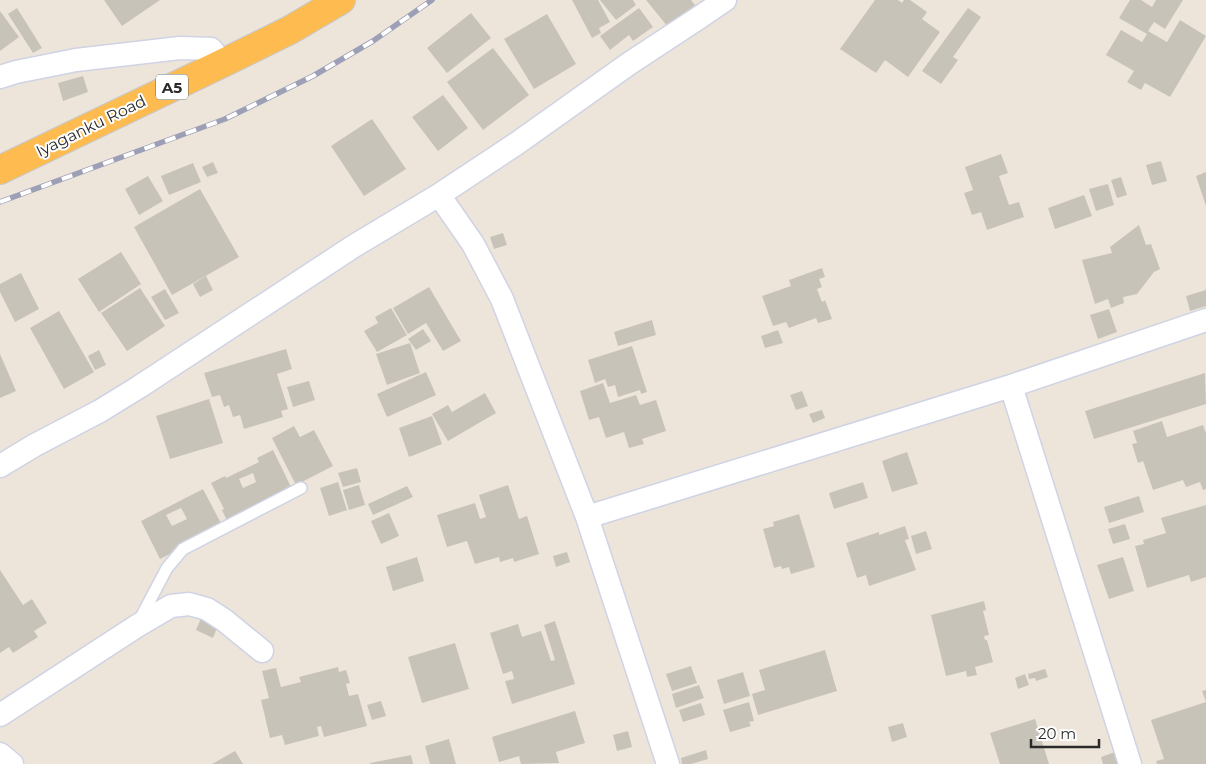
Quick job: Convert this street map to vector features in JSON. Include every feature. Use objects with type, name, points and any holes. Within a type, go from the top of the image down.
[{"type":"highway","name":"Iyaganku Road","points":[[0,170],[223,64],[290,30],[341,0]]},
{"type":"street","points":[[0,466],[132,392],[354,246],[439,195],[725,0]]},
{"type":"street","points":[[0,77],[76,60],[180,48],[211,49],[223,64]]},
{"type":"street","points":[[439,195],[473,244],[502,299],[587,517],[668,764]]},
{"type":"street","points":[[587,517],[1011,386],[1206,320]]},
{"type":"street","points":[[1011,386],[1130,764]]},
{"type":"street","points":[[0,715],[136,626],[170,606],[189,604],[207,609],[224,620],[262,651]]},
{"type":"street","points":[[0,754],[12,764]]},
{"type":"lane","points":[[136,626],[167,568],[183,549],[301,488]]},
{"type":"building","points":[[104,0],[160,0],[122,26]]},
{"type":"building","points":[[572,0],[598,0],[610,22],[599,28],[601,33],[592,38]]},
{"type":"building","points":[[600,0],[633,0],[636,5],[616,20]]},
{"type":"building","points":[[646,0],[691,0],[695,5],[668,27]]},
{"type":"building","points":[[875,0],[898,0],[902,3],[904,0],[910,0],[927,12],[922,19],[940,32],[908,77],[885,60],[876,73],[840,49]]},
{"type":"building","points":[[1130,0],[1141,0],[1152,7],[1156,0],[1183,0],[1165,29],[1154,22],[1148,31],[1167,42],[1180,20],[1206,36],[1170,97],[1145,83],[1141,90],[1127,82],[1134,71],[1106,55],[1121,30],[1142,42],[1147,34],[1119,18]]},
{"type":"building","points":[[17,8],[42,48],[33,53],[8,14]]},
{"type":"building","points":[[639,8],[653,27],[633,41],[629,35],[610,50],[600,36]]},
{"type":"building","points":[[968,8],[981,17],[953,57],[958,60],[941,84],[922,71]]},
{"type":"building","points":[[0,11],[19,37],[0,51]]},
{"type":"building","points":[[471,13],[491,38],[447,73],[427,48]]},
{"type":"building","points":[[547,14],[576,64],[534,89],[504,39]]},
{"type":"building","points":[[493,48],[529,95],[483,130],[447,82]]},
{"type":"building","points":[[83,76],[88,92],[63,101],[58,83]]},
{"type":"building","points":[[443,95],[468,128],[438,151],[412,117]]},
{"type":"building","points":[[372,119],[406,169],[364,196],[331,146]]},
{"type":"building","points":[[1001,154],[1008,173],[999,176],[1009,205],[1019,202],[1024,217],[987,230],[981,212],[972,215],[964,193],[973,190],[965,167]]},
{"type":"building","points":[[1161,161],[1167,181],[1152,185],[1146,165]]},
{"type":"building","points":[[213,162],[218,173],[207,177],[202,167]]},
{"type":"building","points":[[193,163],[201,182],[169,195],[161,176]]},
{"type":"building","points":[[1206,172],[1206,206],[1196,176]]},
{"type":"building","points":[[148,176],[163,201],[139,215],[125,189]]},
{"type":"building","points":[[1121,177],[1127,195],[1117,198],[1111,180]]},
{"type":"building","points":[[1108,184],[1114,205],[1096,211],[1089,189]]},
{"type":"building","points":[[200,189],[239,257],[172,295],[134,227]]},
{"type":"building","points":[[1084,195],[1092,216],[1055,229],[1048,208]]},
{"type":"building","points":[[1139,225],[1146,245],[1151,244],[1160,269],[1154,272],[1137,294],[1123,297],[1124,303],[1111,308],[1108,299],[1095,304],[1082,260],[1112,253],[1110,247]]},
{"type":"building","points":[[503,233],[507,245],[494,249],[490,237]]},
{"type":"building","points":[[121,252],[141,284],[99,312],[78,279]]},
{"type":"building","points":[[822,268],[825,277],[819,279],[822,287],[817,289],[822,302],[825,300],[832,319],[818,323],[816,318],[789,328],[786,322],[773,326],[762,296],[791,286],[789,280]]},
{"type":"building","points":[[21,273],[39,309],[15,322],[0,292],[0,284]]},
{"type":"building","points":[[206,276],[213,290],[200,297],[193,284]]},
{"type":"building","points":[[429,287],[461,341],[443,351],[426,323],[408,334],[393,308]]},
{"type":"building","points":[[140,288],[165,326],[127,351],[101,313]]},
{"type":"building","points":[[165,289],[179,313],[165,320],[151,297]]},
{"type":"building","points":[[1206,290],[1206,306],[1190,311],[1186,296]]},
{"type":"building","points":[[391,308],[407,335],[377,352],[364,331],[378,323],[375,317]]},
{"type":"building","points":[[1109,309],[1117,332],[1098,339],[1090,315]]},
{"type":"building","points":[[59,311],[94,372],[64,389],[30,328]]},
{"type":"building","points":[[652,320],[656,335],[618,346],[614,332]]},
{"type":"building","points":[[423,329],[431,341],[416,350],[408,339]]},
{"type":"building","points":[[778,330],[783,343],[765,348],[761,336]]},
{"type":"building","points":[[410,343],[420,373],[387,385],[376,354]]},
{"type":"building","points":[[632,346],[647,392],[641,394],[640,390],[618,397],[615,385],[608,387],[605,379],[595,383],[588,360]]},
{"type":"building","points":[[286,349],[292,369],[277,374],[288,409],[281,411],[283,417],[244,429],[240,415],[233,417],[229,405],[224,407],[220,395],[212,397],[204,373]]},
{"type":"building","points":[[99,350],[106,365],[95,370],[88,356]]},
{"type":"building","points":[[0,354],[16,391],[0,398]]},
{"type":"building","points":[[426,372],[436,395],[387,417],[377,394]]},
{"type":"building","points":[[1205,373],[1206,404],[1094,439],[1085,411]]},
{"type":"building","points":[[309,381],[315,400],[293,407],[287,387]]},
{"type":"building","points":[[603,383],[610,403],[636,395],[640,405],[656,400],[666,431],[642,439],[644,444],[629,448],[624,432],[606,438],[599,417],[589,420],[580,391]]},
{"type":"building","points":[[802,391],[808,406],[796,410],[790,395]]},
{"type":"building","points":[[485,393],[496,413],[448,441],[432,414],[448,405],[452,412]]},
{"type":"building","points":[[209,399],[223,443],[170,459],[156,416]]},
{"type":"building","points":[[822,410],[825,418],[813,423],[809,414]]},
{"type":"building","points":[[432,416],[442,444],[409,457],[399,428]]},
{"type":"building","points":[[1162,421],[1167,437],[1203,425],[1206,433],[1206,489],[1203,490],[1200,482],[1186,487],[1183,480],[1153,490],[1143,461],[1138,463],[1132,444],[1137,443],[1133,431]]},
{"type":"building","points":[[294,426],[300,437],[314,430],[333,466],[296,485],[272,438]]},
{"type":"building","points":[[273,450],[293,491],[228,523],[222,510],[224,509],[211,483],[259,462],[257,458]],"holes":[[[253,473],[256,482],[243,488],[239,479]]]},
{"type":"building","points":[[907,452],[918,484],[892,492],[882,461]]},
{"type":"building","points":[[357,468],[361,482],[343,487],[338,473]]},
{"type":"building","points":[[338,482],[347,510],[329,516],[320,488]]},
{"type":"building","points":[[863,482],[868,498],[834,509],[829,493]]},
{"type":"building","points":[[359,485],[365,505],[349,510],[343,490]]},
{"type":"building","points":[[508,485],[519,519],[527,516],[539,554],[514,562],[513,558],[500,562],[499,557],[475,564],[467,541],[447,547],[437,515],[475,503],[480,519],[486,517],[479,495]]},
{"type":"building","points":[[407,486],[413,497],[373,515],[368,504]]},
{"type":"building","points":[[203,489],[223,527],[160,559],[141,521]],"holes":[[[181,508],[187,519],[172,526],[166,515]]]},
{"type":"building","points":[[1139,496],[1144,512],[1109,523],[1104,507]]},
{"type":"building","points":[[1206,505],[1206,577],[1191,582],[1189,575],[1147,588],[1135,546],[1144,544],[1143,540],[1166,533],[1161,518]]},
{"type":"building","points":[[389,513],[399,536],[381,544],[371,521]]},
{"type":"building","points":[[799,514],[815,567],[791,574],[789,567],[782,569],[781,566],[774,568],[763,529],[774,526],[773,522]]},
{"type":"building","points":[[1125,524],[1130,539],[1113,544],[1108,529]]},
{"type":"building","points":[[905,526],[909,539],[905,540],[916,570],[869,586],[866,575],[857,578],[846,543]]},
{"type":"building","points":[[926,531],[932,549],[916,554],[911,536]]},
{"type":"building","points":[[567,552],[570,562],[556,567],[553,556]]},
{"type":"building","points":[[417,557],[424,581],[393,591],[386,567]]},
{"type":"building","points":[[1123,557],[1134,591],[1109,599],[1097,565]]},
{"type":"building","points":[[0,570],[23,605],[32,599],[47,623],[34,631],[38,637],[13,653],[9,647],[0,653]]},
{"type":"building","points":[[984,601],[986,610],[983,611],[989,635],[984,636],[985,640],[987,640],[993,662],[975,667],[977,675],[967,677],[966,671],[946,676],[931,615]]},
{"type":"building","points":[[202,616],[219,623],[213,638],[196,630]]},
{"type":"building","points":[[555,621],[575,684],[512,704],[505,681],[514,679],[512,671],[503,674],[490,633],[518,624],[522,637],[541,631],[551,661],[555,660],[544,625]]},
{"type":"building","points":[[455,643],[469,689],[422,703],[408,657]]},
{"type":"building","points":[[825,650],[837,691],[758,715],[752,694],[765,690],[759,670]]},
{"type":"building","points":[[691,666],[697,683],[672,691],[666,674]]},
{"type":"building","points":[[338,667],[339,672],[346,670],[350,683],[346,684],[349,696],[358,694],[367,726],[324,737],[321,726],[317,727],[319,736],[285,745],[282,735],[270,738],[261,700],[269,698],[262,671],[276,668],[281,687],[301,682],[299,677]]},
{"type":"building","points":[[1045,669],[1048,677],[1036,681],[1035,678],[1029,679],[1028,674]]},
{"type":"building","points":[[743,672],[750,696],[724,704],[717,680]]},
{"type":"building","points":[[1025,674],[1029,685],[1018,689],[1015,678]]},
{"type":"building","points":[[699,685],[704,698],[676,708],[672,694]]},
{"type":"building","points":[[1206,690],[1206,702],[1202,691]]},
{"type":"building","points":[[381,701],[386,716],[372,720],[367,705]]},
{"type":"building","points":[[749,702],[754,721],[749,722],[751,726],[730,732],[723,710]]},
{"type":"building","points":[[1206,702],[1206,764],[1157,764],[1156,761],[1164,759],[1151,720]]},
{"type":"building","points":[[701,703],[705,715],[683,722],[679,710]]},
{"type":"building","points":[[575,711],[585,743],[556,752],[559,763],[521,764],[519,756],[499,762],[492,737]]},
{"type":"building","points":[[1035,719],[1049,764],[1000,764],[990,733]]},
{"type":"building","points":[[903,723],[907,737],[892,742],[888,727]]},
{"type":"building","points":[[628,731],[632,747],[617,751],[613,735]]},
{"type":"building","points":[[449,739],[456,764],[430,764],[425,746]]},
{"type":"building","points":[[706,750],[708,759],[691,764],[682,764],[681,758]]},
{"type":"building","points":[[235,751],[243,764],[212,764]]},
{"type":"building","points":[[1118,751],[1122,764],[1103,764],[1101,757]]},
{"type":"building","points":[[411,755],[413,764],[370,764],[370,763]]},
{"type":"railway","points":[[0,202],[225,119],[313,76],[373,41],[432,0]]}]
